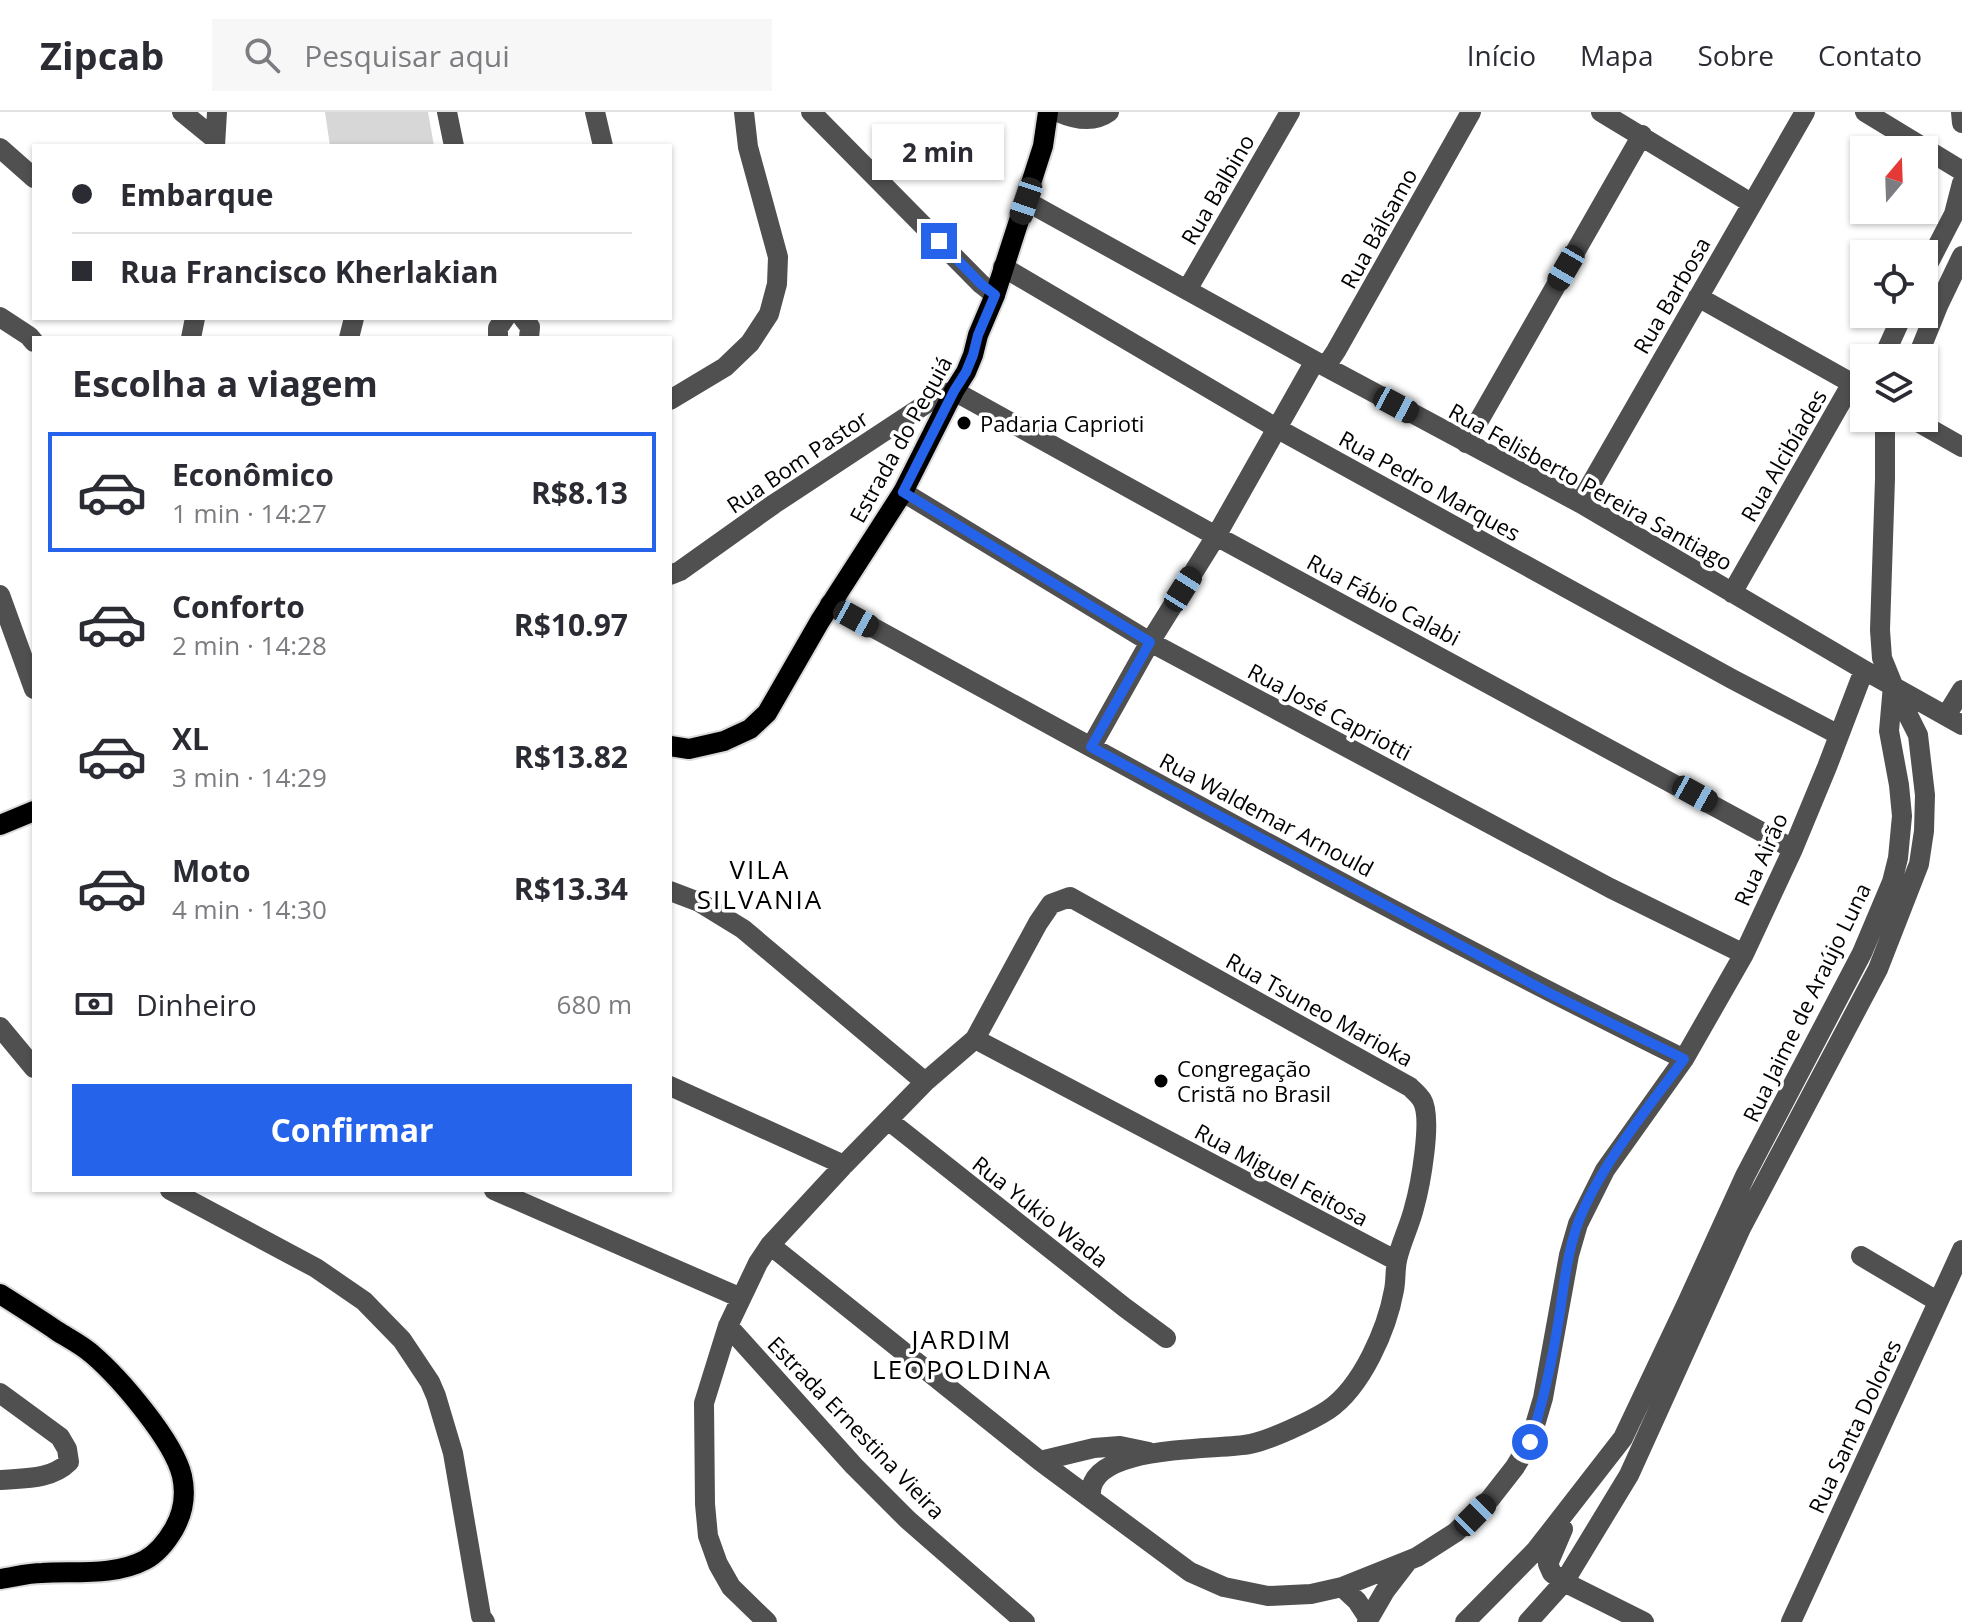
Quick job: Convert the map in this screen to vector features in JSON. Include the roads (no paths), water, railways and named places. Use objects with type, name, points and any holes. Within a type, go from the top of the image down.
[{"type":"main road","name":"Estrada do Pequiá","points":[[672,746],[689,749],[724,741],[750,729],[767,713],[830,604],[903,492],[970,363],[1026,201],[1043,146],[1048,112]]},
{"type":"main road","points":[[0,825],[32,812]]},
{"type":"main road","points":[[0,1294],[89,1352],[111,1372],[163,1438],[182,1473],[185,1491],[177,1524],[160,1548],[146,1560],[107,1570],[38,1573],[0,1579]]},
{"type":"street","points":[[182,112],[215,143]]},
{"type":"street","points":[[215,143],[217,112]]},
{"type":"street","points":[[447,112],[454,144]]},
{"type":"street","points":[[595,112],[603,144]]},
{"type":"street","points":[[672,399],[725,367],[750,343],[769,314],[777,284],[778,257],[748,147],[744,112]]},
{"type":"street","points":[[811,112],[995,295]]},
{"type":"street","points":[[1058,112],[1088,119],[1102,117],[1109,112]]},
{"type":"street","name":"Rua Balbino","points":[[1187,290],[1290,112]]},
{"type":"street","name":"Rua Bálsamo","points":[[1091,747],[1278,429],[1320,364],[1336,351],[1471,112]]},
{"type":"street","points":[[1601,112],[1751,203]]},
{"type":"street","name":"Rua Barbosa","points":[[1580,503],[1805,112]]},
{"type":"street","points":[[1865,112],[1962,171]]},
{"type":"street","points":[[1961,112],[1962,123]]},
{"type":"street","points":[[1466,443],[1642,135]]},
{"type":"street","points":[[0,148],[32,176]]},
{"type":"street","points":[[1938,245],[1954,214],[1962,183]]},
{"type":"street","name":"Rua Felisberto Pereira Santiago","points":[[1026,201],[1580,503],[1954,721]]},
{"type":"street","points":[[1923,344],[1962,256]]},
{"type":"street","name":"Rua Pedro Marques","points":[[1003,267],[1278,429],[1839,735]]},
{"type":"street","points":[[1698,297],[1850,382]]},
{"type":"street","points":[[0,317],[32,340]]},
{"type":"street","name":"Rua Fábio Calabi","points":[[954,391],[1793,849]]},
{"type":"street","name":"Rua Bom Pastor","points":[[672,574],[938,396],[954,391]]},
{"type":"street","name":"Rua Alcibíades","points":[[1732,593],[1850,399]]},
{"type":"street","points":[[1885,432],[1880,630],[1882,658],[1893,685]]},
{"type":"street","points":[[1936,432],[1962,447]]},
{"type":"street","name":"Rua José Capriotti","points":[[903,492],[1150,642],[1610,888],[1744,954]]},
{"type":"street","points":[[0,595],[32,683]]},
{"type":"street","name":"Rua Waldemar Arnould","points":[[830,604],[1549,993],[1684,1059]]},
{"type":"street","name":"Rua Airão","points":[[1408,1561],[1456,1532],[1475,1515],[1515,1467],[1530,1442],[1543,1398],[1569,1255],[1578,1224],[1605,1170],[1684,1059],[1744,954],[1793,849],[1864,670]]},
{"type":"street","name":"Rua Jaime de Araújo Luna","points":[[1465,1622],[1536,1550],[1623,1438],[1745,1176],[1862,953],[1892,882],[1898,858],[1902,816],[1889,731],[1893,685]]},
{"type":"street","name":"Rua Jaime de Araújo Luna","points":[[1528,1622],[1564,1582],[1629,1475],[1741,1228],[1878,969],[1919,864],[1925,795],[1918,735],[1893,685]]},
{"type":"street","points":[[1954,721],[1962,690]]},
{"type":"street","points":[[672,892],[699,902],[743,929],[925,1082]]},
{"type":"street","name":"Rua Tsuneo Marioka","points":[[975,1039],[1038,923],[1051,904],[1070,897],[1410,1087],[1423,1101],[1427,1116],[1415,1207],[1397,1261],[1395,1289],[1374,1351],[1357,1381],[1330,1408],[1304,1424],[1252,1444],[1153,1453],[1122,1461],[1099,1474],[1090,1488],[1091,1497]]},
{"type":"street","points":[[0,1027],[32,1066]]},
{"type":"street","points":[[767,1622],[731,1587],[708,1536],[704,1403],[728,1326],[770,1245],[925,1082],[975,1039]]},
{"type":"street","name":"Rua Miguel Feitosa","points":[[975,1039],[1397,1261]]},
{"type":"street","points":[[672,1087],[844,1165]]},
{"type":"street","name":"Rua Yukio Wada","points":[[888,1120],[1166,1338]]},
{"type":"street","points":[[174,1192],[329,1276],[364,1301],[402,1340],[430,1382],[453,1453],[477,1620]]},
{"type":"street","points":[[499,1192],[741,1298]]},
{"type":"street","points":[[770,1245],[1040,1461],[1190,1572],[1224,1587],[1268,1596],[1311,1594],[1342,1587],[1408,1561]]},
{"type":"street","name":"Rua Santa Dolores","points":[[1791,1622],[1962,1250]]},
{"type":"street","points":[[1861,1256],[1937,1301]]},
{"type":"street","name":"Estrada Ernestina Vieira","points":[[728,1326],[854,1466],[908,1520],[1025,1622]]},
{"type":"street","points":[[0,1393],[60,1437],[67,1449],[69,1462],[62,1470],[48,1475],[0,1480]]},
{"type":"street","name":"Rua Tsuneo Marioka","points":[[1040,1461],[1094,1448],[1120,1446],[1153,1453]]},
{"type":"street","points":[[1580,1495],[1548,1564],[1552,1573],[1644,1622]]},
{"type":"street","points":[[1342,1587],[1357,1601],[1368,1620],[1408,1561]]},
{"type":"place","name":"Padaria Caprioti","points":[[964,423]]},
{"type":"place","name":"Congregação Cristã no Brasil","points":[[1161,1081]]},
{"type":"district","name":"VILA SILVANIA","points":[[760,884]]},
{"type":"district","name":"JARDIM LEOPOLDINA","points":[[962,1354]]}]
